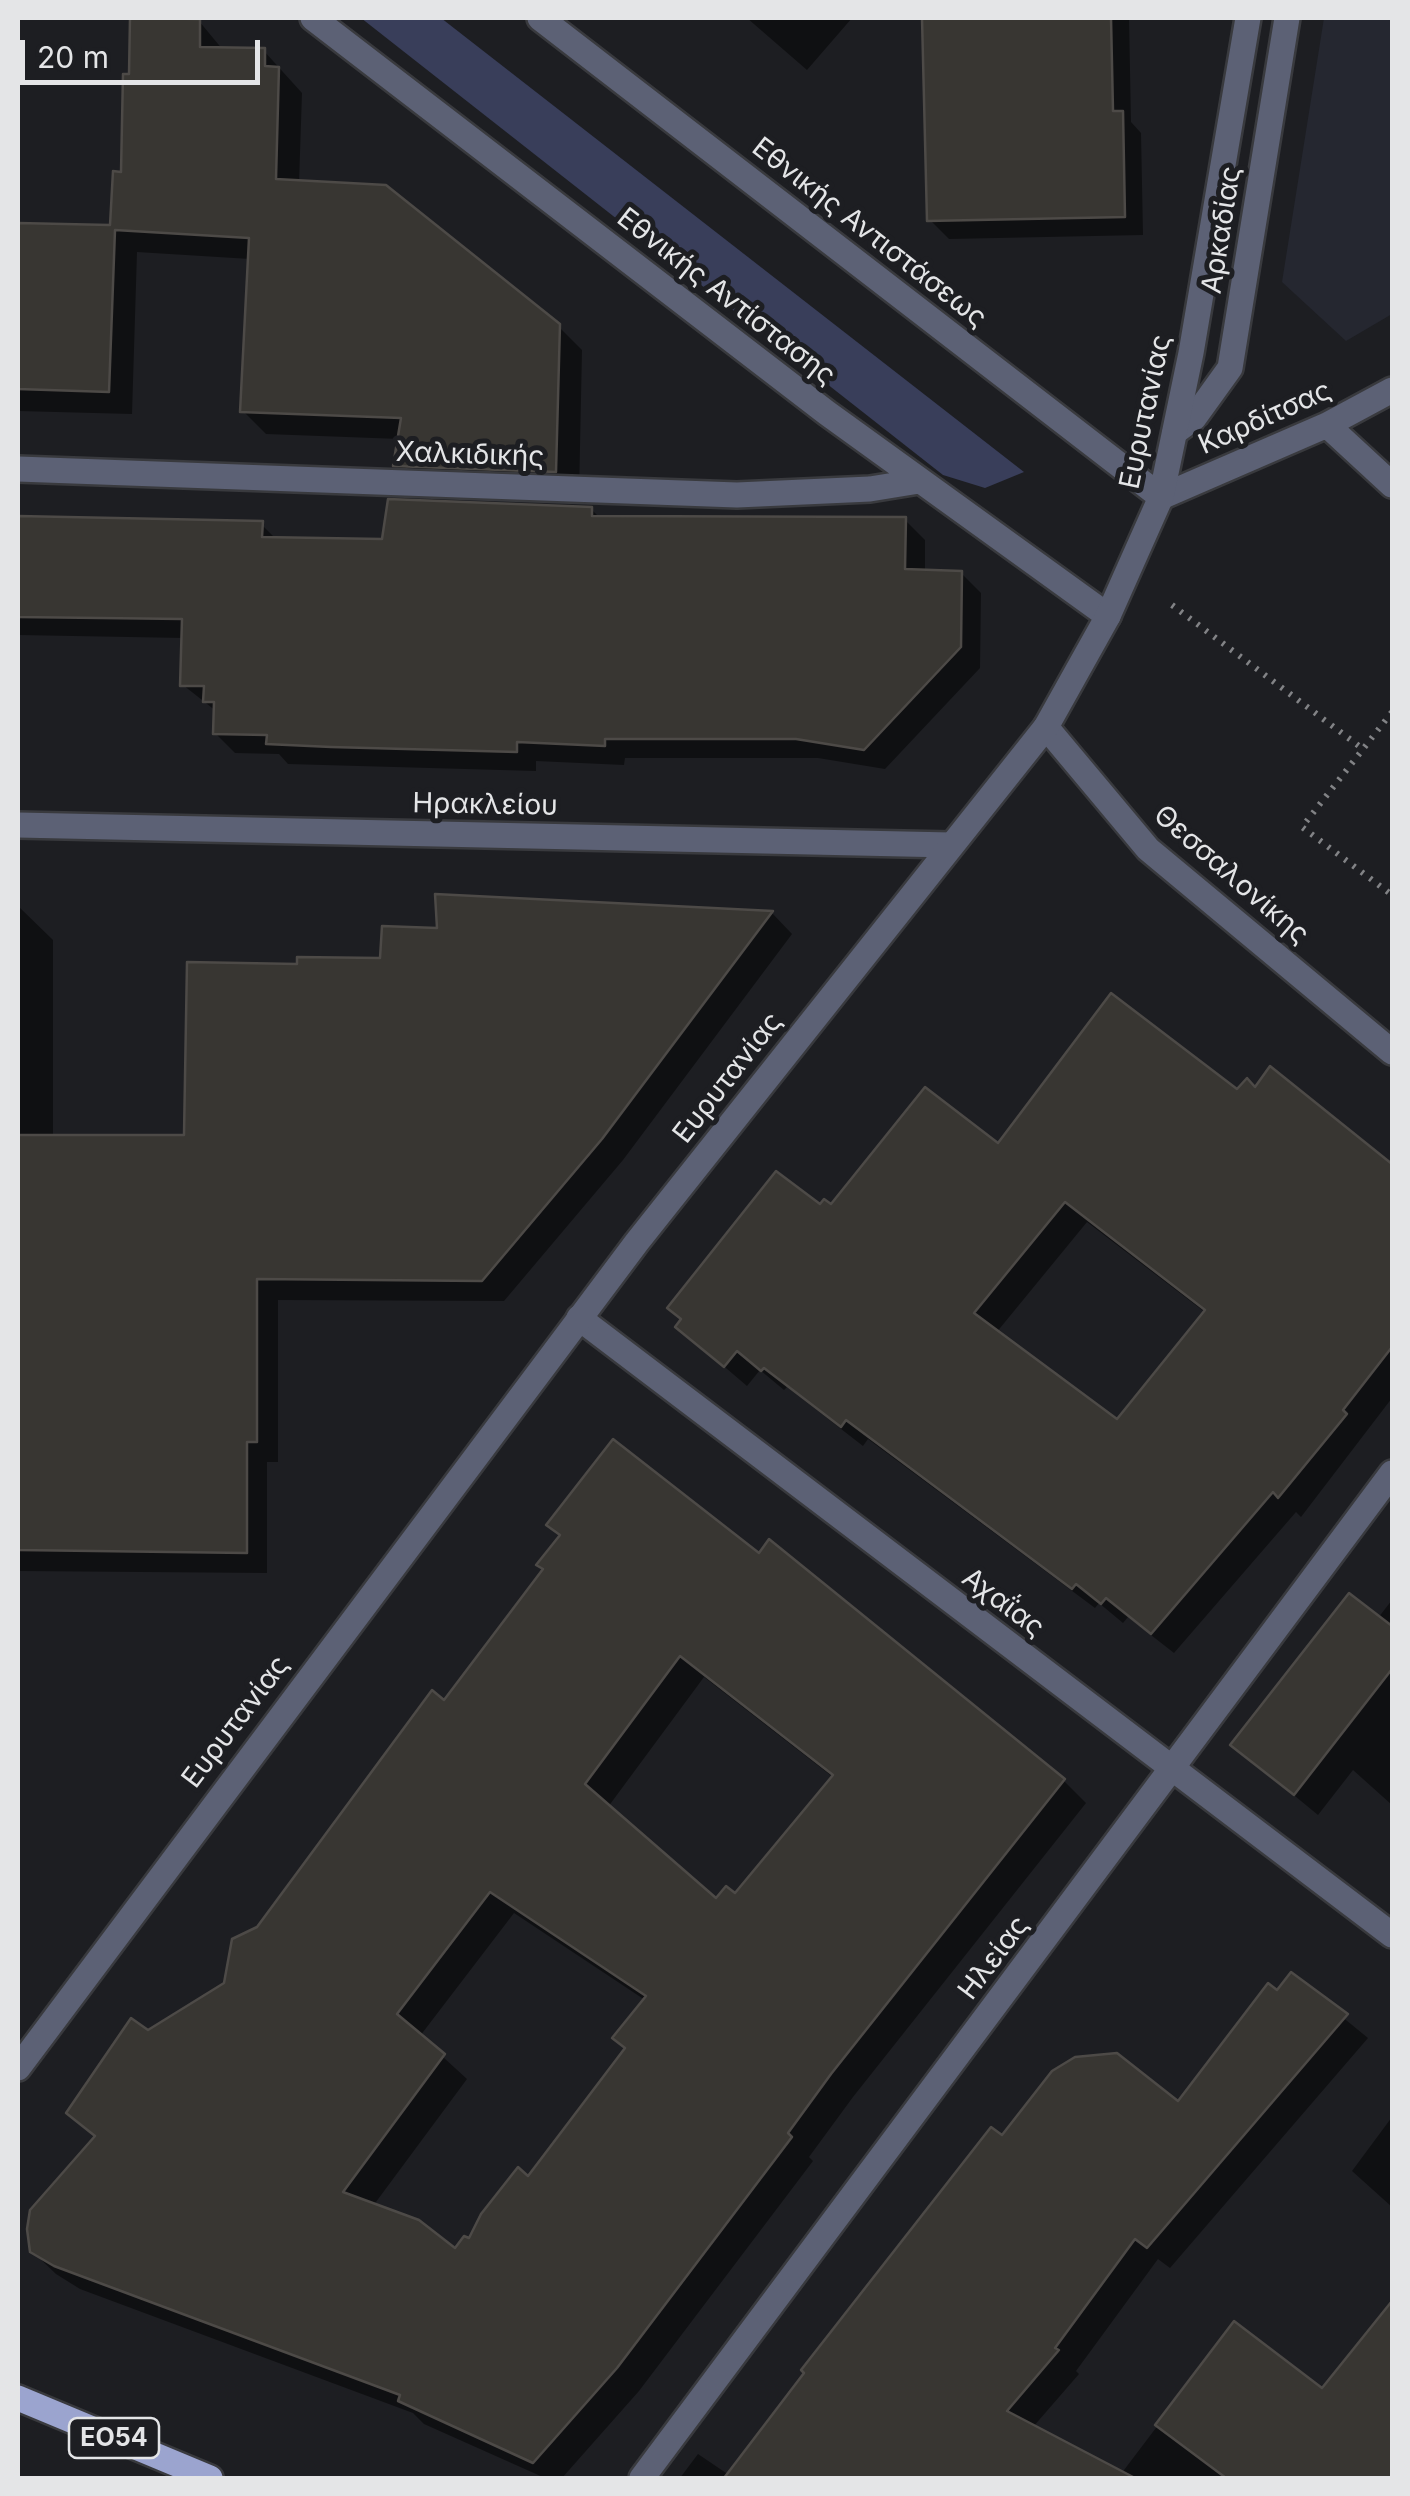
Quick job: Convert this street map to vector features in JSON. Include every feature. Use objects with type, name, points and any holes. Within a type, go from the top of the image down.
[{"type":"main road","name":"ΕΟ54","points":[[18,2398],[210,2478]]},
{"type":"street","name":"Εθνικής Αντίστασης","points":[[313,18],[919,481],[1108,616]]},
{"type":"street","name":"Εθνικής Αντιστάσεως","points":[[540,18],[1161,497]]},
{"type":"street","name":"Ευρυτανίας","points":[[18,2068],[578,1318],[1046,727],[1129,574],[1161,497],[1248,18]]},
{"type":"street","name":"Αρκαδίας","points":[[1175,432],[1194,418],[1230,368],[1287,18]]},
{"type":"street","name":"Καρδίτσας","points":[[1161,497],[1327,425],[1392,390]]},
{"type":"street","points":[[1327,425],[1392,486]]},
{"type":"street","name":"Χαλκιδικής","points":[[18,469],[737,495],[870,489],[919,481]]},
{"type":"street","name":"Θεσσαλονίκης","points":[[1046,727],[1148,849],[1392,1052]]},
{"type":"street","name":"Ηρακλείου","points":[[18,825],[951,845]]},
{"type":"street","name":"Αχαΐας","points":[[578,1318],[1392,1935]]},
{"type":"street","name":"Ηλείας","points":[[642,2478],[1392,1473]]},
{"type":"path","points":[[1129,574],[1363,748]]},
{"type":"path","points":[[1392,712],[1302,827],[1392,895]]},
{"type":"shaded area","points":[[361,18],[441,18],[1024,472],[985,488],[943,475]]},
{"type":"shaded area","points":[[1324,18],[1392,18],[1392,314],[1346,341],[1282,282]]},
{"type":"building","points":[[130,18],[200,19],[200,47],[265,48],[265,66],[279,67],[276,179],[386,185],[560,324],[556,472],[393,466],[401,418],[240,412],[249,238],[115,230],[109,392],[18,389],[18,223],[110,225],[113,171],[121,172],[123,74],[129,74]]},
{"type":"building","points":[[922,18],[1111,18],[1113,111],[1123,111],[1125,217],[927,221]]},
{"type":"building","points":[[388,499],[592,507],[592,516],[906,517],[905,569],[962,571],[961,647],[864,750],[796,739],[605,739],[605,746],[517,742],[517,752],[331,747],[266,744],[267,735],[213,734],[214,702],[203,702],[204,686],[180,686],[182,619],[18,617],[18,516],[263,521],[262,537],[382,539]]},
{"type":"building","points":[[435,894],[773,911],[602,1139],[482,1281],[257,1279],[257,1442],[247,1442],[247,1553],[18,1550],[18,1135],[184,1135],[187,962],[297,964],[297,957],[380,958],[382,926],[437,928]]},
{"type":"building","points":[[1111,993],[1237,1089],[1247,1078],[1255,1087],[1270,1066],[1392,1164],[1392,1347],[1343,1410],[1347,1414],[1278,1498],[1273,1492],[1151,1634],[1106,1598],[1101,1604],[1076,1584],[1072,1589],[846,1420],[841,1427],[737,1351],[724,1367],[675,1327],[681,1319],[667,1308],[776,1171],[820,1204],[824,1199],[831,1204],[925,1087],[998,1143]],"holes":[[[1065,1202],[1205,1310],[1117,1419],[974,1313]]]},
{"type":"building","points":[[613,1439],[759,1553],[769,1539],[1065,1779],[831,2074],[788,2133],[792,2137],[617,2368],[533,2463],[398,2401],[400,2395],[54,2266],[30,2252],[27,2229],[30,2210],[95,2136],[66,2113],[131,2018],[148,2030],[224,1983],[232,1939],[257,1927],[432,1690],[444,1700],[543,1569],[536,1565],[560,1535],[546,1525]],"holes":[[[680,1656],[833,1775],[735,1893],[726,1886],[716,1898],[585,1784]],[[490,1892],[646,1996],[612,2038],[625,2048],[528,2176],[518,2167],[481,2214],[469,2238],[464,2236],[455,2248],[419,2220],[343,2192],[445,2054],[397,2014]]]},
{"type":"building","points":[[1349,1593],[1392,1626],[1392,1669],[1294,1795],[1230,1745]]},
{"type":"building","points":[[1291,1972],[1348,2014],[1147,2248],[1135,2239],[1055,2348],[1059,2350],[1007,2411],[1135,2478],[724,2478],[804,2373],[801,2370],[991,2127],[1002,2135],[1052,2071],[1075,2057],[1117,2053],[1178,2101],[1268,1983],[1277,1990]]},
{"type":"building","points":[[1392,2301],[1392,2478],[1226,2478],[1155,2425],[1234,2321],[1322,2388]]}]
